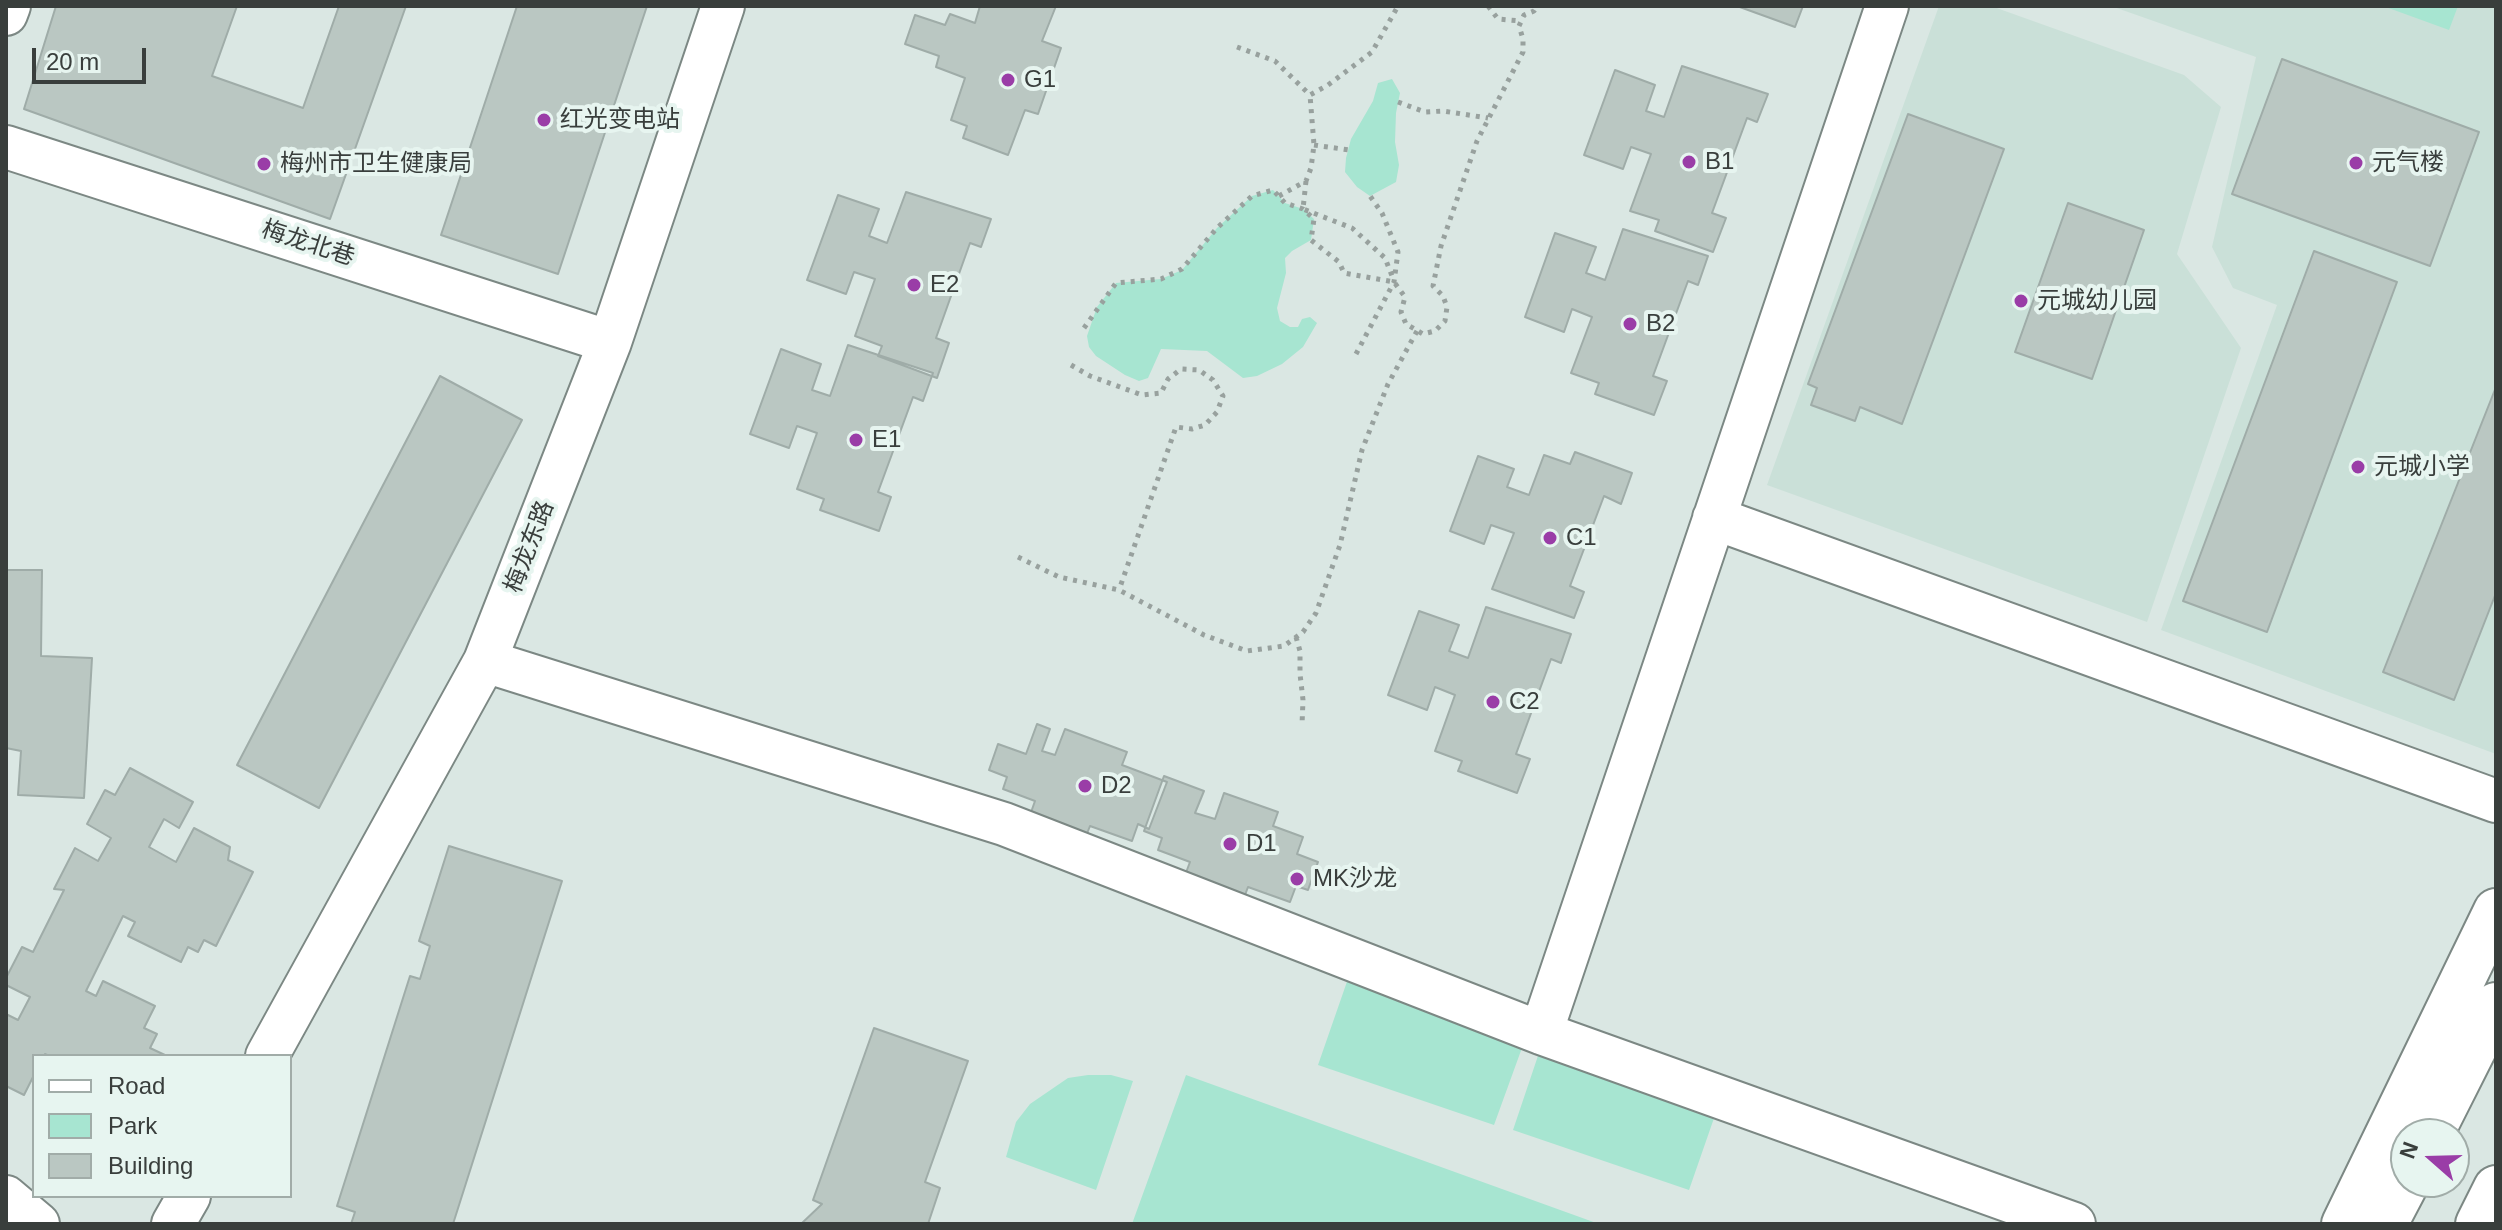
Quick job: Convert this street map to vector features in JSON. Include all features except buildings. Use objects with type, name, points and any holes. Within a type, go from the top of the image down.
[{"type":"main road","points":[[2344,1224],[2496,911]]},
{"type":"main road","points":[[2439,1118],[2496,1005]]},
{"type":"main road","points":[[2478,1224],[2496,1188]]},
{"type":"street","points":[[6,14],[9,6]]},
{"type":"street","name":"梅龙东路","points":[[268,1054],[485,661],[610,342],[723,6]]},
{"type":"street","points":[[1541,1033],[1887,6]]},
{"type":"street","name":"梅龙北巷","points":[[6,147],[610,342]]},
{"type":"street","points":[[1714,518],[2496,801]]},
{"type":"street","points":[[485,661],[1004,824],[1541,1033],[2074,1224]]},
{"type":"street","points":[[6,1197],[38,1224]]},
{"type":"street","points":[[173,1224],[188,1198]]},
{"type":"path","points":[[1310,95],[1372,52],[1398,6]]},
{"type":"path","points":[[1488,6],[1498,19],[1521,21]]},
{"type":"path","points":[[1084,328],[1116,283],[1161,279],[1182,269],[1217,228],[1252,196],[1273,190],[1285,203],[1352,228],[1385,258],[1394,282],[1405,297],[1401,312],[1406,324],[1423,334],[1435,331],[1445,321],[1447,307],[1443,296],[1433,286],[1441,246],[1467,167],[1488,118],[1523,52],[1521,21],[1537,6]]},
{"type":"path","points":[[1237,47],[1275,61],[1310,95],[1314,145],[1303,209]]},
{"type":"path","points":[[1398,102],[1425,112],[1443,111],[1488,118]]},
{"type":"path","points":[[1314,145],[1349,150]]},
{"type":"path","points":[[1279,196],[1306,181]]},
{"type":"path","points":[[1356,354],[1394,282],[1398,252],[1382,213],[1370,196]]},
{"type":"path","points":[[1303,209],[1314,219],[1311,240],[1339,262],[1344,273],[1394,282]]},
{"type":"path","points":[[1018,557],[1059,577],[1119,590],[1204,635],[1247,651],[1284,646],[1316,613],[1340,545],[1362,450],[1388,384],[1417,331]]},
{"type":"path","points":[[1071,365],[1090,376],[1142,395],[1161,393],[1168,379],[1181,369],[1199,370],[1213,380],[1223,396],[1217,412],[1205,425],[1192,429],[1176,427],[1119,590]]},
{"type":"path","points":[[1296,637],[1300,651],[1302,725]]},
{"type":"shaded area","name":"元城幼儿园","points":[[1939,6],[1991,6],[2184,75],[2221,107],[2177,254],[2241,348],[2147,622],[1767,485]]},
{"type":"shaded area","name":"元城小学","points":[[2111,6],[2496,6],[2496,754],[2161,630],[2277,305],[2233,288],[2212,247],[2256,57]]},
{"type":"green space","points":[[2383,6],[2458,6],[2449,30]]},
{"type":"green space","points":[[1392,79],[1400,93],[1396,113],[1395,142],[1399,165],[1396,182],[1370,196],[1357,187],[1345,172],[1346,158],[1351,139],[1373,101],[1378,83]]},
{"type":"green space","points":[[1273,190],[1285,203],[1303,209],[1314,219],[1311,240],[1285,258],[1286,273],[1277,308],[1280,321],[1290,327],[1298,327],[1302,319],[1310,317],[1317,323],[1303,347],[1282,364],[1257,376],[1243,378],[1207,351],[1161,349],[1148,378],[1139,381],[1096,356],[1089,347],[1087,336],[1097,307],[1116,283],[1161,279],[1182,270],[1217,228],[1252,196]]},
{"type":"green space","points":[[1350,973],[1527,1034],[1494,1125],[1318,1065]]},
{"type":"green space","points":[[1544,1038],[1721,1098],[1689,1190],[1513,1130]]},
{"type":"green space","points":[[1111,1075],[1133,1081],[1096,1190],[1006,1157],[1016,1122],[1030,1104],[1068,1078]]},
{"type":"green space","points":[[1186,1075],[1599,1224],[1132,1224]]},
{"type":"place","name":"G1","points":[[1008,80]]},
{"type":"place","name":"红光变电站","points":[[544,120]]},
{"type":"place","name":"B1","points":[[1689,162]]},
{"type":"place","name":"元气楼","points":[[2356,163]]},
{"type":"place","name":"梅州市卫生健康局","points":[[264,164]]},
{"type":"place","name":"E2","points":[[914,285]]},
{"type":"place","name":"元城幼儿园","points":[[2021,301]]},
{"type":"place","name":"B2","points":[[1630,324]]},
{"type":"place","name":"E1","points":[[856,440]]},
{"type":"place","name":"元城小学","points":[[2358,467]]},
{"type":"place","name":"C1","points":[[1550,538]]},
{"type":"place","name":"C2","points":[[1493,702]]},
{"type":"place","name":"D2","points":[[1085,786]]},
{"type":"place","name":"D1","points":[[1230,844]]},
{"type":"place","name":"MK沙龙","points":[[1297,879]]}]
